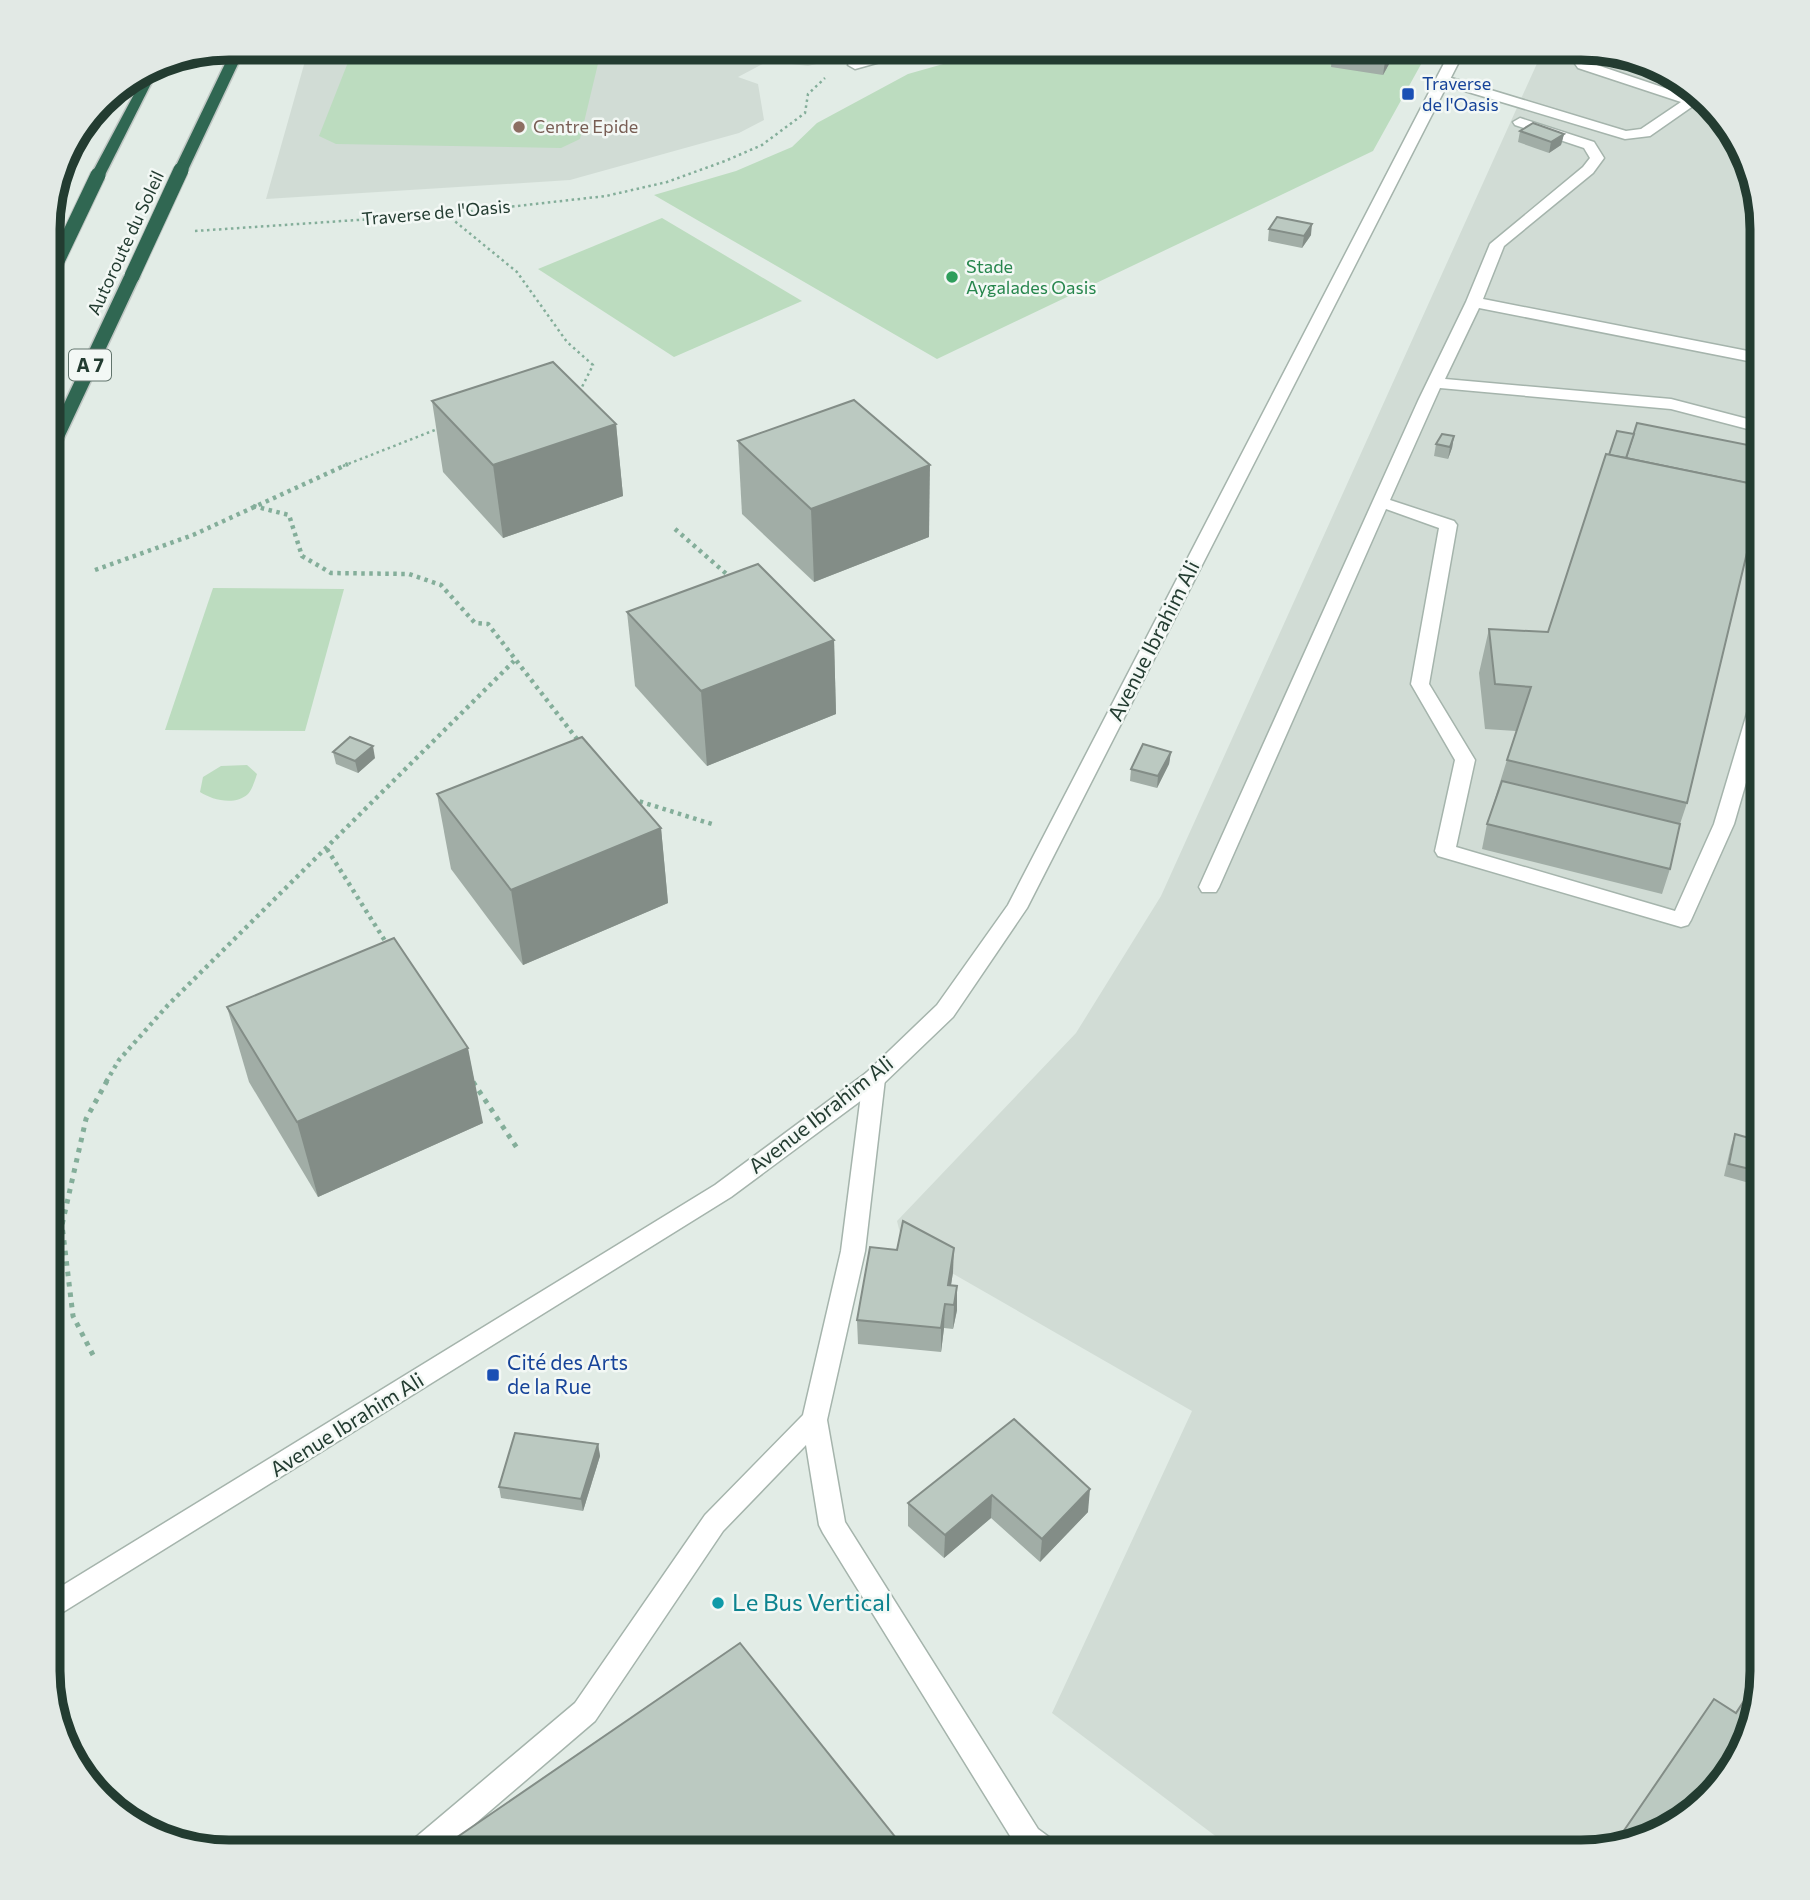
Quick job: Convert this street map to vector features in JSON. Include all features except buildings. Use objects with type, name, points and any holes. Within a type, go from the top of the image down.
[{"type":"highway","name":"Autoroute du Soleil","points":[[60,430],[234,60]]},
{"type":"highway","points":[[60,255],[98,175],[149,80]]},
{"type":"street","points":[[855,65],[875,60]]},
{"type":"street","name":"Avenue Ibrahim Ali","points":[[59,1603],[723,1191],[874,1079],[945,1011],[1017,908],[1453,60]]},
{"type":"street","points":[[1579,60],[1583,65],[1691,101]]},
{"type":"street","points":[[1443,80],[1625,135],[1646,132],[1691,101]]},
{"type":"street","points":[[1209,887],[1381,502],[1474,302],[1497,244],[1588,170],[1597,158],[1590,145],[1520,122]]},
{"type":"street","points":[[1474,302],[1750,356]]},
{"type":"street","points":[[1435,383],[1671,404],[1750,425]]},
{"type":"street","points":[[1381,502],[1448,525],[1420,684],[1465,760],[1445,851],[1681,920],[1724,824],[1750,735]]},
{"type":"street","points":[[874,1079],[853,1251],[814,1420],[832,1525],[1026,1840]]},
{"type":"street","points":[[434,1840],[585,1712],[714,1523],[814,1420]]},
{"type":"path","name":"Traverse de l'Oasis","points":[[192,231],[446,214],[606,196],[667,182],[762,145],[805,113]]},
{"type":"path","points":[[446,214],[517,272],[567,342],[593,365],[582,387],[569,391]]},
{"type":"path","points":[[95,570],[193,535],[327,472],[446,426]]},
{"type":"path","points":[[252,506],[289,515],[302,556],[331,573],[409,574],[441,585],[475,622],[488,625],[581,744]]},
{"type":"path","points":[[676,529],[737,584]]},
{"type":"path","points":[[93,1355],[73,1316],[62,1225],[86,1119],[119,1060],[159,1014],[514,661]]},
{"type":"path","points":[[622,796],[715,825]]},
{"type":"path","points":[[327,849],[393,954]]},
{"type":"path","points":[[467,1071],[519,1151]]},
{"type":"shaded area","name":"Centre Epide","points":[[305,60],[833,60],[808,66],[768,61],[738,77],[758,84],[764,120],[739,133],[570,180],[266,199]]},
{"type":"shaded area","points":[[1539,60],[1592,60],[1614,63],[1646,72],[1666,82],[1709,117],[1728,144],[1745,185],[1749,207],[1750,1671],[1745,1715],[1728,1756],[1711,1780],[1666,1818],[1636,1832],[1603,1839],[1221,1840],[1052,1713],[1192,1411],[903,1245],[897,1221],[1076,1033],[1161,896]]},
{"type":"green space","points":[[349,60],[599,60],[580,139],[561,148],[336,144],[319,136]]},
{"type":"green space","name":"Stade Aygalades Oasis","points":[[957,60],[1423,60],[1373,151],[937,359],[654,195],[736,171],[792,147],[817,123],[908,74]]},
{"type":"green space","points":[[662,218],[802,301],[674,357],[538,269]]},
{"type":"green space","points":[[213,588],[344,589],[305,731],[165,730]]},
{"type":"green space","points":[[247,765],[257,774],[251,790],[243,798],[230,801],[200,792],[203,777],[221,766]]},
{"type":"place","name":"Traverse de l'Oasis","points":[[1408,94]]},
{"type":"place","name":"Centre Epide","points":[[519,127]]},
{"type":"place","name":"Stade Aygalades Oasis","points":[[952,277]]},
{"type":"place","name":"Cité des Arts de la Rue","points":[[493,1375]]},
{"type":"place","name":"Le Bus Vertical","points":[[718,1603]]}]
